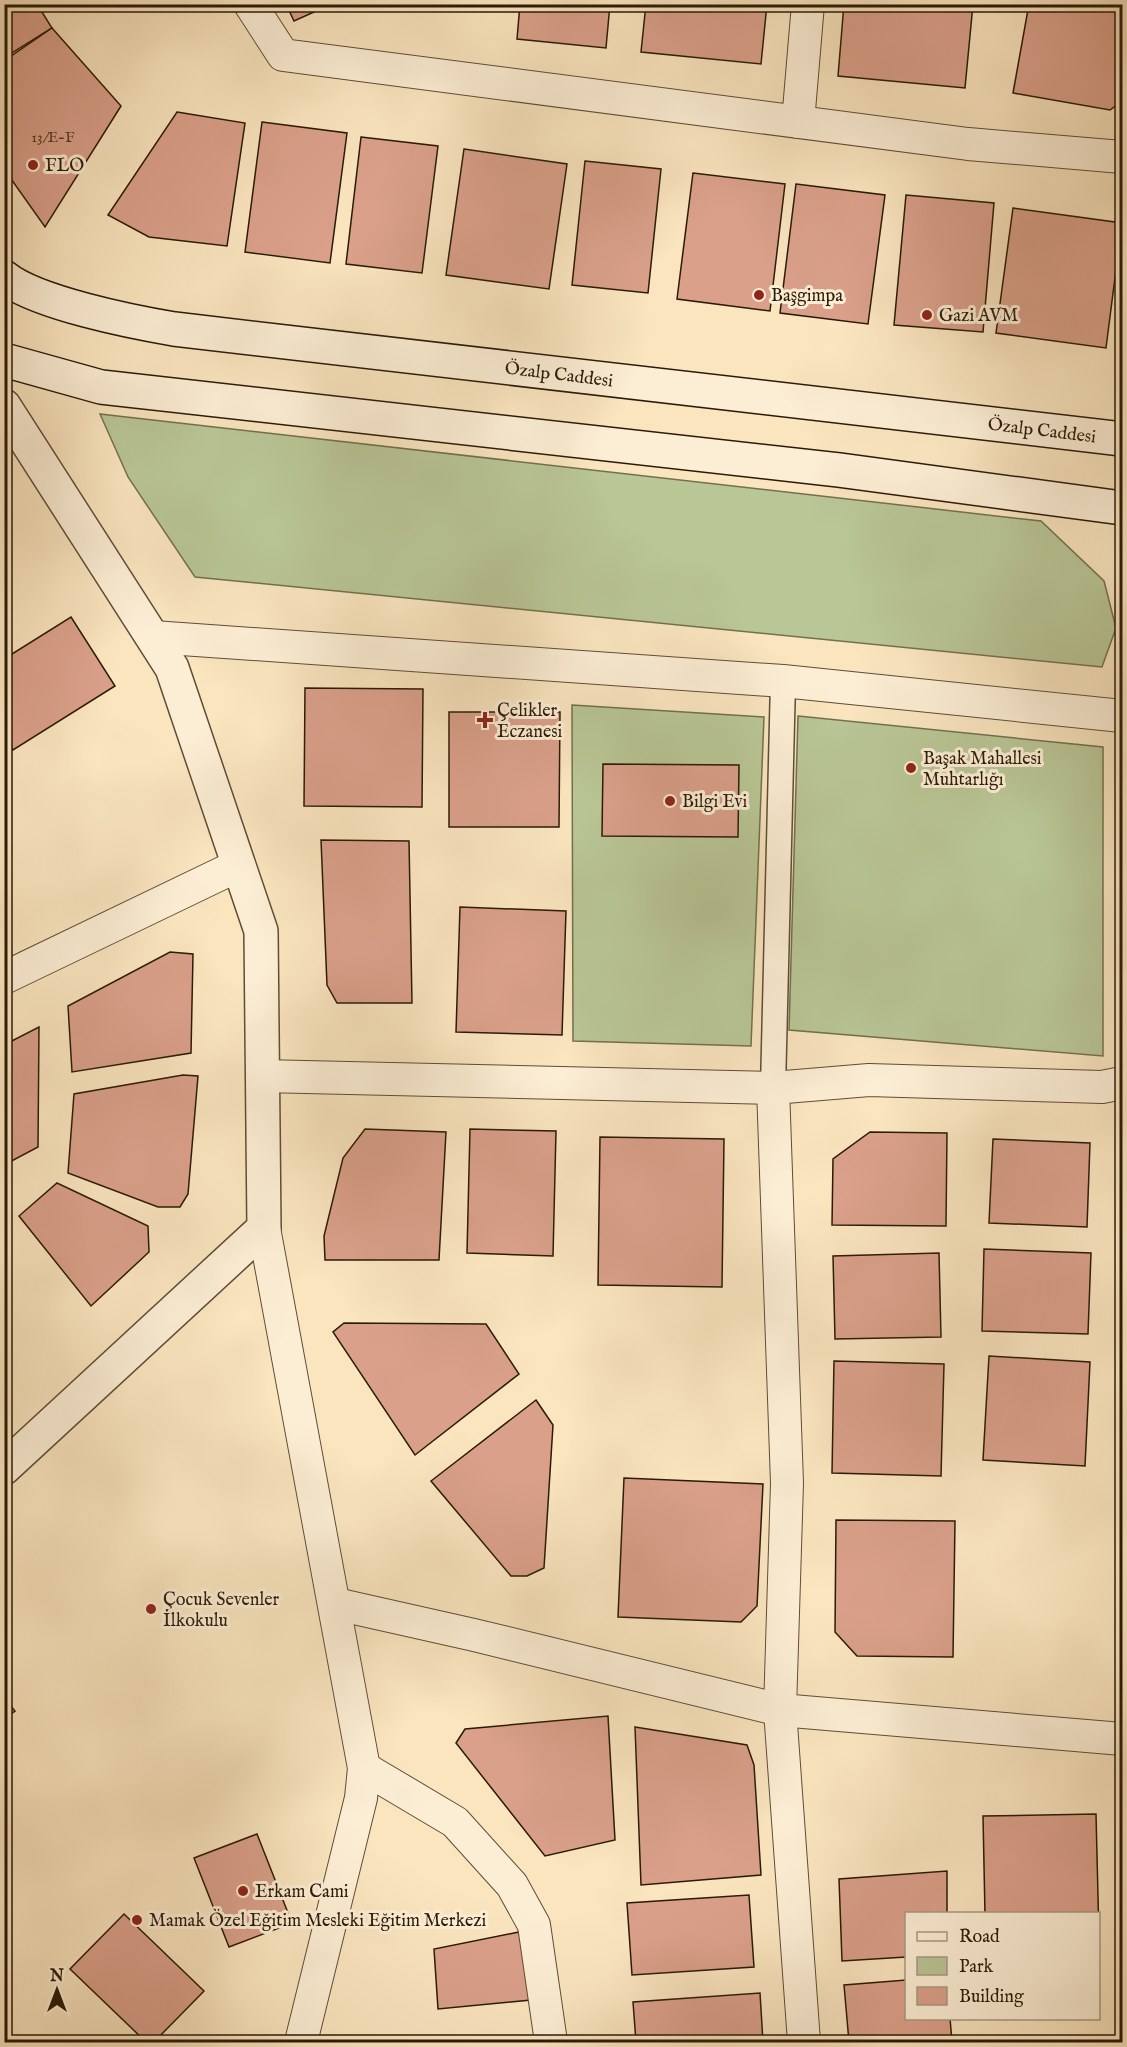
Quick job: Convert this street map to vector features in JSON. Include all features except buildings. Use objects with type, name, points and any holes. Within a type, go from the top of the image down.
[{"type":"main road","name":"Özalp Caddesi","points":[[8,287],[127,321],[174,329],[1122,440]]},
{"type":"main road","points":[[4,360],[101,387],[838,470],[1122,508]]},
{"type":"main road","points":[[4,406],[172,668],[261,931],[264,1228],[4,1468]]},
{"type":"street","points":[[250,4],[283,55],[968,144],[1122,157]]},
{"type":"street","points":[[798,122],[808,4]]},
{"type":"street","points":[[153,638],[783,681],[1122,716]]},
{"type":"street","points":[[783,681],[773,1088],[787,1483],[780,1710],[804,2043]]},
{"type":"street","points":[[9,970],[239,865]]},
{"type":"street","points":[[262,1076],[773,1088],[869,1080],[1102,1086],[1122,1083]]},
{"type":"street","points":[[264,1228],[336,1604],[364,1768],[361,1798],[301,2043]]},
{"type":"street","points":[[336,1604],[474,1635],[780,1710],[1122,1739]]},
{"type":"street","points":[[364,1768],[455,1822],[512,1886],[534,1925],[551,2043]]},
{"type":"green space","points":[[100,414],[1041,521],[1104,581],[1116,628],[1102,667],[195,577],[128,477]]},
{"type":"green space","points":[[572,705],[764,717],[751,1046],[573,1041]]},
{"type":"green space","points":[[798,716],[1103,747],[1103,1056],[789,1030]]},
{"type":"place","name":"FLO","points":[[33,165]]},
{"type":"place","name":"Başgimpa","points":[[759,295]]},
{"type":"place","name":"Gazi AVM","points":[[927,315]]},
{"type":"place","name":"Çelikler Eczanesi","points":[[485,720]]},
{"type":"place","name":"Başak Mahallesi Muhtarlığı","points":[[911,768]]},
{"type":"place","name":"Bilgi Evi","points":[[670,801]]},
{"type":"place","name":"Çocuk Sevenler İlkokulu","points":[[151,1609]]},
{"type":"place","name":"Erkam Cami","points":[[243,1891]]},
{"type":"place","name":"Mamak Özel Eğitim Mesleki Eğitim Merkezi","points":[[137,1920]]}]
